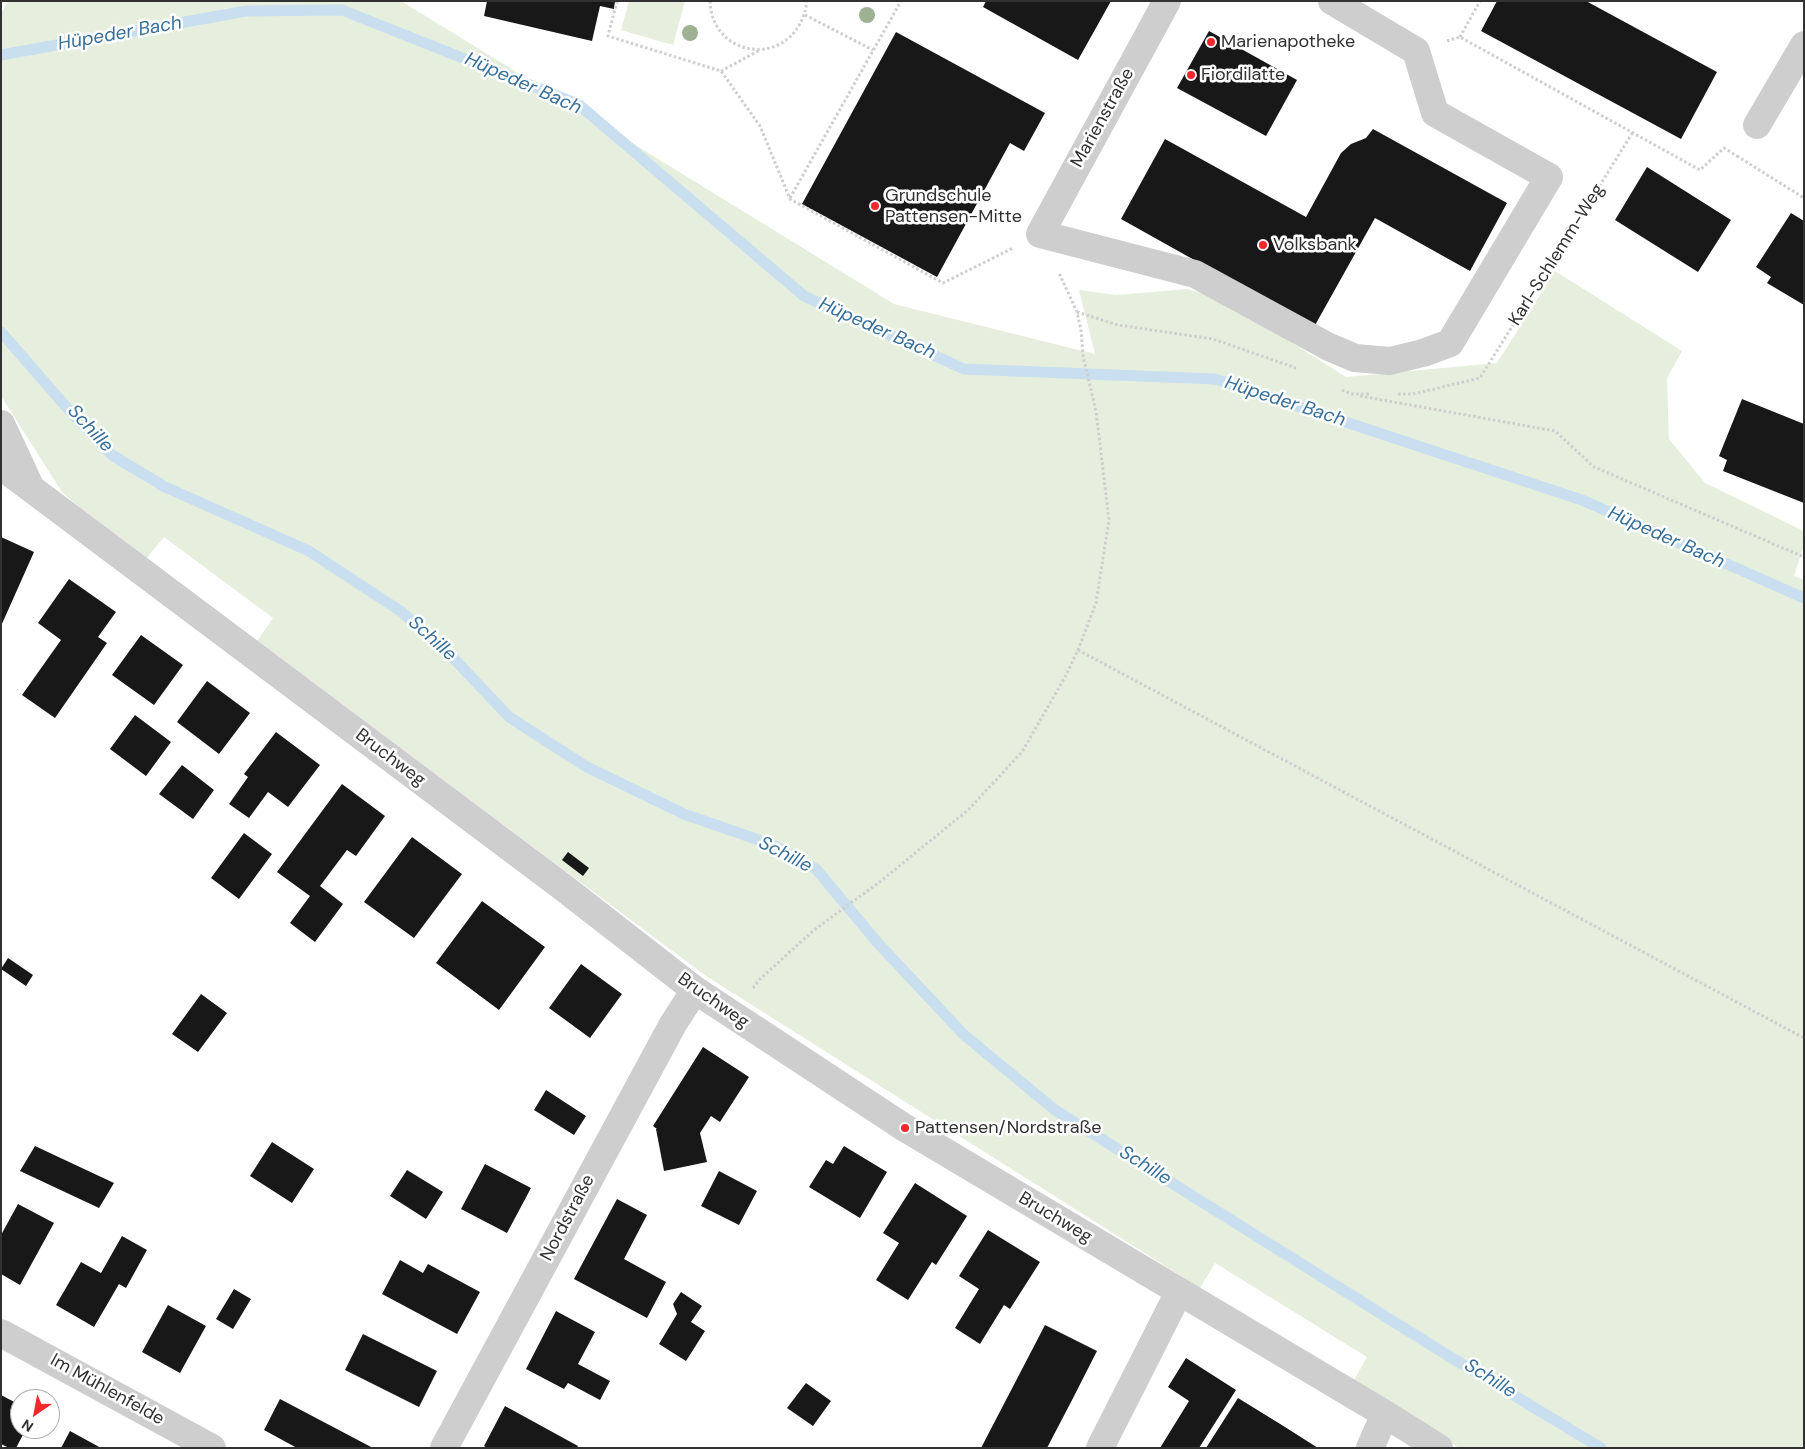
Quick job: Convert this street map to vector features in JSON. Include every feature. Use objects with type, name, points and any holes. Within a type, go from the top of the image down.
[{"type":"street","name":"Marienstraße","points":[[1040,234],[1167,1]]},
{"type":"street","points":[[1040,234],[1195,274],[1329,347],[1355,358],[1390,362],[1423,353],[1450,342],[1549,177],[1435,113],[1416,51],[1332,1]]},
{"type":"street","points":[[1757,125],[1804,46]]},
{"type":"street","name":"Bruchweg","points":[[1,424],[32,490]]},
{"type":"street","name":"Bruchweg","points":[[1,466],[560,885],[695,990],[905,1128],[1385,1414],[1438,1448]]},
{"type":"street","name":"Nordstraße","points":[[444,1448],[669,1032],[695,990]]},
{"type":"street","points":[[1100,1448],[1179,1292]]},
{"type":"street","name":"Im Mühlenfelde","points":[[1,1333],[212,1448]]},
{"type":"street","points":[[1370,1448],[1385,1414]]},
{"type":"path","points":[[617,1],[608,36],[721,71],[760,126],[790,198],[943,283],[1040,234],[1077,312],[1081,330],[1083,356],[1096,411],[1108,520],[1096,603],[1065,678],[1022,752],[968,810],[881,881],[814,930],[759,980],[734,1016]]},
{"type":"path","points":[[710,1],[710,10],[716,26],[728,39],[742,47],[760,50]]},
{"type":"path","points":[[721,71],[760,50],[774,47],[788,40],[799,28],[805,15],[807,1]]},
{"type":"path","points":[[790,198],[900,1]]},
{"type":"path","points":[[1416,51],[1460,37],[1480,1]]},
{"type":"path","points":[[805,15],[873,50]]},
{"type":"path","points":[[1460,37],[1700,170],[1724,148],[1804,198]]},
{"type":"path","points":[[1737,156],[1757,125]]},
{"type":"path","name":"Karl-Schlemm-Weg","points":[[1395,394],[1413,394],[1480,378],[1633,132]]},
{"type":"path","points":[[1077,312],[1118,325],[1213,339],[1301,370]]},
{"type":"path","points":[[1334,386],[1351,394],[1555,431],[1594,467],[1804,557]]},
{"type":"path","points":[[1351,394],[1378,394]]},
{"type":"path","points":[[1078,650],[1804,1038]]},
{"type":"green space","points":[[8,1],[401,1],[894,304],[1095,354],[1079,290],[1116,295],[1188,289],[1228,302],[1346,377],[1497,363],[1555,271],[1682,351],[1667,378],[1669,439],[1705,483],[1804,531],[1804,545],[1794,576],[1804,580],[1804,1448],[1459,1448],[1353,1382],[1367,1357],[1215,1263],[1200,1288],[706,976],[257,641],[273,618],[164,537],[146,559],[88,515],[62,492],[1,396],[1,14]]},
{"type":"green space","points":[[629,1],[685,1],[673,45],[621,30]]},
{"type":"building","points":[[487,1],[615,1],[614,9],[600,6],[592,41],[484,16]]},
{"type":"building","points":[[986,1],[1111,1],[1078,60],[983,7]]},
{"type":"building","points":[[1497,1],[1586,1],[1717,72],[1681,139],[1481,31]]},
{"type":"building","points":[[1209,31],[1297,80],[1266,136],[1177,88]]},
{"type":"building","points":[[896,32],[1045,113],[1024,151],[1010,143],[937,277],[802,204]]},
{"type":"building","name":"Volksbank","points":[[1373,129],[1507,203],[1470,271],[1375,218],[1314,327],[1121,219],[1165,139],[1306,217],[1341,153],[1351,144],[1366,138]]},
{"type":"building","points":[[1647,167],[1731,220],[1698,272],[1615,220]]},
{"type":"building","points":[[1791,213],[1804,221],[1804,305],[1767,283],[1771,277],[1756,267]]},
{"type":"building","points":[[1742,399],[1804,424],[1804,503],[1723,471],[1727,460],[1719,456]]},
{"type":"building","points":[[1,537],[34,552],[1,626]]},
{"type":"building","points":[[69,579],[116,612],[98,637],[107,643],[55,718],[22,695],[61,640],[38,623]]},
{"type":"building","points":[[141,635],[183,665],[154,705],[112,675]]},
{"type":"building","points":[[207,681],[250,713],[219,754],[177,722]]},
{"type":"building","points":[[135,715],[171,742],[146,776],[110,749]]},
{"type":"building","points":[[276,732],[320,765],[288,807],[268,792],[249,818],[229,804],[248,777],[244,774]]},
{"type":"building","points":[[182,765],[214,790],[193,819],[159,794]]},
{"type":"building","points":[[342,784],[385,816],[356,856],[347,850],[320,886],[343,904],[315,942],[290,923],[310,896],[277,872]]},
{"type":"building","points":[[244,833],[272,854],[239,899],[211,878]]},
{"type":"building","points":[[412,837],[462,874],[414,938],[364,902]]},
{"type":"building","points":[[568,852],[589,868],[583,876],[562,860]]},
{"type":"building","points":[[482,901],[545,947],[499,1010],[436,963]]},
{"type":"building","points":[[8,958],[33,975],[26,986],[1,969]]},
{"type":"building","points":[[581,964],[622,994],[590,1038],[549,1008]]},
{"type":"building","points":[[201,994],[227,1013],[198,1052],[172,1034]]},
{"type":"building","points":[[703,1047],[749,1077],[720,1122],[711,1116],[700,1133],[707,1162],[664,1171],[657,1129],[653,1126]]},
{"type":"building","points":[[546,1090],[586,1116],[574,1135],[534,1110]]},
{"type":"building","points":[[272,1142],[314,1169],[292,1203],[250,1176]]},
{"type":"building","points":[[35,1146],[114,1183],[99,1208],[20,1171]]},
{"type":"building","points":[[844,1146],[887,1172],[860,1218],[809,1187],[826,1160],[833,1164]]},
{"type":"building","points":[[485,1164],[531,1188],[507,1233],[461,1209]]},
{"type":"building","points":[[407,1170],[443,1192],[426,1219],[390,1196]]},
{"type":"building","points":[[719,1171],[757,1191],[739,1225],[701,1206]]},
{"type":"building","points":[[915,1183],[967,1216],[936,1265],[932,1262],[908,1300],[876,1280],[899,1243],[883,1233]]},
{"type":"building","points":[[617,1199],[647,1215],[624,1259],[666,1282],[647,1318],[574,1279]]},
{"type":"building","points":[[18,1204],[54,1223],[20,1285],[1,1274],[1,1235]]},
{"type":"building","points":[[988,1230],[1040,1262],[1010,1309],[1004,1305],[980,1344],[955,1328],[979,1289],[959,1276]]},
{"type":"building","points":[[122,1236],[147,1250],[126,1288],[119,1284],[94,1327],[56,1305],[81,1262],[101,1273]]},
{"type":"building","points":[[400,1260],[423,1273],[428,1264],[480,1292],[457,1334],[382,1294]]},
{"type":"building","points":[[234,1289],[251,1299],[233,1329],[216,1319]]},
{"type":"building","points":[[681,1292],[702,1306],[691,1322],[705,1331],[686,1361],[659,1344],[677,1314],[673,1304]]},
{"type":"building","points":[[168,1305],[206,1326],[180,1373],[142,1352]]},
{"type":"building","points":[[556,1311],[595,1332],[578,1364],[610,1381],[600,1400],[568,1383],[564,1389],[526,1369]]},
{"type":"building","points":[[1045,1325],[1097,1351],[1071,1402],[1047,1448],[981,1448]]},
{"type":"building","points":[[363,1334],[437,1371],[419,1407],[345,1370]]},
{"type":"building","points":[[1186,1358],[1236,1390],[1199,1448],[1160,1448],[1189,1401],[1168,1387]]},
{"type":"building","points":[[806,1383],[831,1401],[813,1426],[787,1408]]},
{"type":"building","points":[[1,1395],[10,1400],[10,1439],[21,1439],[16,1448],[9,1448],[1,1444]]},
{"type":"building","points":[[1238,1398],[1285,1427],[1318,1448],[1206,1448]]},
{"type":"building","points":[[280,1399],[373,1448],[297,1448],[264,1430]]},
{"type":"building","points":[[505,1406],[578,1446],[577,1448],[487,1448],[484,1446]]},
{"type":"building","points":[[70,1431],[101,1448],[61,1448]]},
{"type":"waterway","name":"Hüpeder Bach","points":[[1,55],[246,11],[342,10],[578,104],[804,296],[964,369],[1215,379],[1582,500],[1804,598]]},
{"type":"waterway","name":"Schille","points":[[1,332],[76,418],[112,455],[165,487],[309,551],[402,612],[458,663],[509,717],[587,767],[684,814],[773,845],[816,869],[877,942],[963,1034],[1055,1110],[1439,1350],[1601,1448]]},
{"type":"place","name":"Marienapotheke","points":[[1211,42]]},
{"type":"place","name":"Fiordilatte","points":[[1191,75]]},
{"type":"place","name":"Grundschule Pattensen-Mitte","points":[[875,206]]},
{"type":"place","name":"Volksbank","points":[[1263,245]]},
{"type":"place","name":"Pattensen/Nordstraße","points":[[905,1128]]}]
